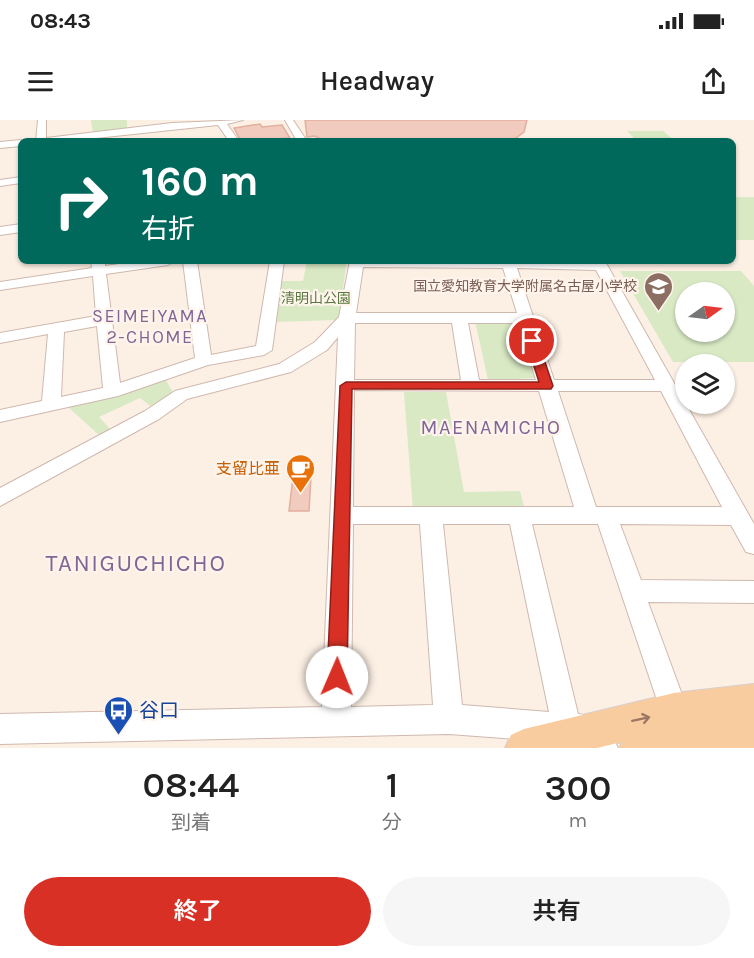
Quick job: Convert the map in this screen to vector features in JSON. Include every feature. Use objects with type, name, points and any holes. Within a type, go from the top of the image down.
[{"type":"main road","points":[[524,748],[586,736],[674,711],[754,702]]},
{"type":"main road","points":[[638,748],[662,742],[754,730]]},
{"type":"street","points":[[42,120],[42,138]]},
{"type":"street","points":[[129,120],[130,131]]},
{"type":"street","points":[[58,138],[89,132],[130,131],[171,124],[239,120]]},
{"type":"street","points":[[289,120],[300,138]]},
{"type":"street","points":[[221,122],[232,138]]},
{"type":"street","points":[[0,145],[18,143]]},
{"type":"street","points":[[0,183],[18,180]]},
{"type":"street","points":[[0,231],[18,228]]},
{"type":"street","points":[[44,264],[44,279]]},
{"type":"street","points":[[0,286],[44,279],[99,266],[127,264]]},
{"type":"street","points":[[190,264],[204,361]]},
{"type":"street","points":[[0,416],[112,392],[204,361],[264,350],[277,264]]},
{"type":"street","points":[[336,720],[347,318],[357,264]]},
{"type":"street","points":[[674,711],[633,591],[597,516],[547,386],[509,264],[601,266],[754,545]]},
{"type":"street","points":[[99,266],[112,392]]},
{"type":"street","points":[[0,498],[152,415],[181,395],[285,368],[321,346],[347,318],[525,318]]},
{"type":"street","points":[[459,318],[471,386]]},
{"type":"street","points":[[0,338],[103,320]]},
{"type":"street","points":[[51,406],[56,328]]},
{"type":"street","points":[[346,386],[667,386]]},
{"type":"street","points":[[342,515],[738,516]]},
{"type":"street","points":[[0,729],[449,719],[586,736],[519,515]]},
{"type":"street","points":[[431,516],[449,719]]},
{"type":"street","points":[[633,591],[754,592]]},
{"type":"green space","points":[[91,120],[127,120],[127,130],[93,134]]},
{"type":"green space","points":[[627,131],[663,131],[671,138],[634,138]]},
{"type":"green space","points":[[736,197],[754,197],[754,240],[736,240]]},
{"type":"green space","name":"清明山公園","points":[[306,264],[347,264],[338,320],[272,322],[278,281],[303,281]]},
{"type":"green space","points":[[620,271],[741,271],[754,286],[754,362],[735,362],[735,354],[675,354],[675,362]]},
{"type":"green space","points":[[475,321],[520,322],[538,378],[488,380]]},
{"type":"green space","points":[[164,377],[174,394],[152,407],[140,398],[99,417],[111,430],[100,436],[67,406]]},
{"type":"green space","points":[[404,392],[446,392],[464,492],[520,491],[525,510],[413,510]]},
{"type":"building","points":[[305,120],[527,120],[524,132],[516,138],[307,137]]},
{"type":"building","points":[[260,124],[262,127],[282,125],[290,138],[239,138],[234,128]]},
{"type":"building","name":"支留比亜","points":[[293,477],[311,477],[309,511],[289,511]]},
{"type":"place","name":"国立愛知教育大学附属名古屋小学校","points":[[658,312]]},
{"type":"place","name":"支留比亜","points":[[301,494]]},
{"type":"place","name":"谷口","points":[[118,736]]},
{"type":"district","name":"SEIMEIYAMA 2-CHOME","points":[[150,326]]},
{"type":"district","name":"MAENAMICHO","points":[[491,427]]},
{"type":"district","name":"TANIGUCHICHO","points":[[136,563]]},
{"type":"route","points":[[337,677],[346,386],[547,386],[532,341]]}]
